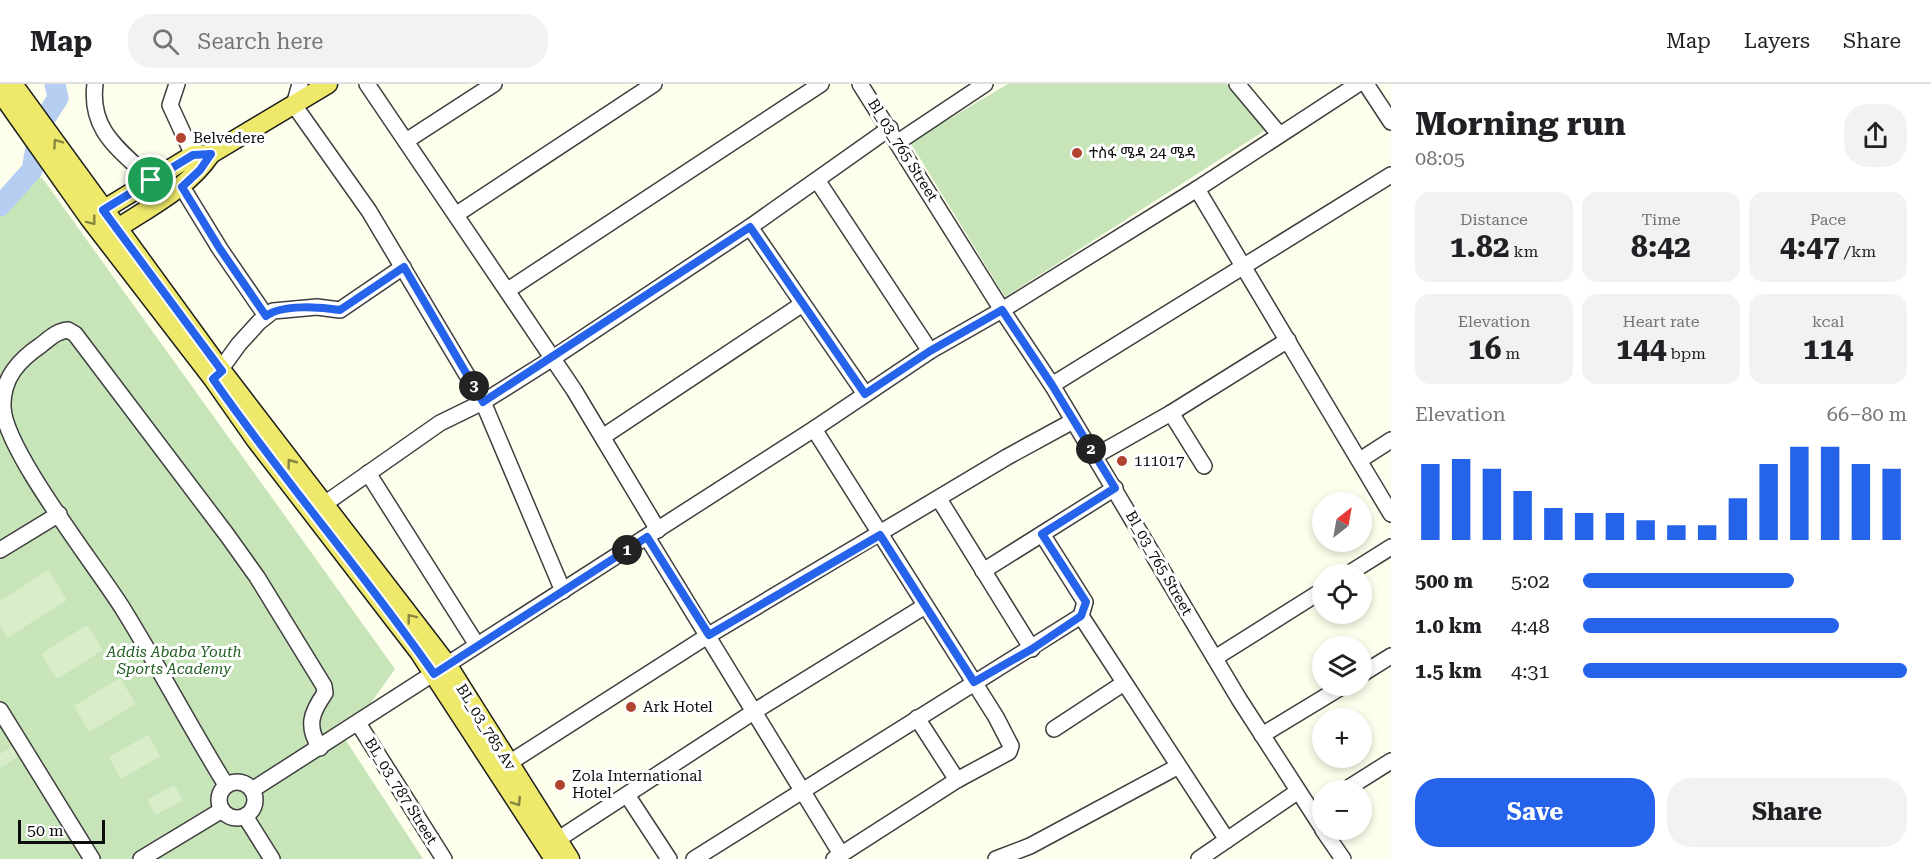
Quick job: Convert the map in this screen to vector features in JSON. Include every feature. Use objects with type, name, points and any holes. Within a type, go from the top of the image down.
[{"type":"main road","points":[[13,84],[35,127],[65,170]]},
{"type":"main road","points":[[103,210],[151,180],[294,105],[328,84]]},
{"type":"main road","points":[[0,92],[35,127]]},
{"type":"main road","points":[[118,228],[182,187],[200,170],[202,154]]},
{"type":"main road","name":"BL_03_785 Av","points":[[65,170],[118,228],[217,375],[255,439],[375,593],[440,669],[554,859]]},
{"type":"main road","name":"BL_03_785 Av","points":[[65,170],[217,375],[323,505],[509,763],[570,859]]},
{"type":"street","points":[[95,84],[93,100],[101,128],[109,141],[151,180]]},
{"type":"street","points":[[177,84],[170,105],[202,154]]},
{"type":"street","points":[[300,84],[294,105],[369,211],[483,402],[563,591]]},
{"type":"street","points":[[368,84],[604,436],[652,534],[838,857],[957,780],[1009,752],[1011,746],[996,717],[814,429]]},
{"type":"street","points":[[406,141],[494,84]]},
{"type":"street","points":[[457,214],[654,84]]},
{"type":"street","points":[[508,290],[821,84]]},
{"type":"street","points":[[323,505],[440,423],[483,402],[553,358],[817,180],[985,84]]},
{"type":"street","points":[[1237,84],[1279,134]]},
{"type":"street","points":[[252,790],[652,534],[930,351],[1002,310],[1197,189],[1358,84]]},
{"type":"street","points":[[1366,84],[1391,122]]},
{"type":"street","name":"Bl_03_765 Street","points":[[863,85],[1002,310],[1052,385],[1262,735],[1298,792],[1312,804]]},
{"type":"street","points":[[1052,385],[1391,175]]},
{"type":"street","points":[[817,180],[930,351]]},
{"type":"street","points":[[182,187],[220,249],[266,316]]},
{"type":"street","points":[[1197,189],[1391,514]]},
{"type":"street","points":[[750,227],[801,305],[865,394]]},
{"type":"street","points":[[217,375],[239,344],[273,311],[317,307],[340,310],[404,267]]},
{"type":"street","points":[[604,436],[801,305]]},
{"type":"street","points":[[226,785],[124,610],[59,514],[15,444],[7,427],[3,407],[6,385],[14,368],[25,356],[59,331],[68,330],[75,334],[228,535],[257,577],[324,686],[325,693],[314,710],[312,720],[312,735],[320,747]]},
{"type":"street","points":[[1095,456],[1172,413],[1288,340]]},
{"type":"street","points":[[1172,413],[1204,466]]},
{"type":"street","points":[[509,763],[709,635],[1073,421]]},
{"type":"street","points":[[1360,460],[1391,440]]},
{"type":"street","points":[[368,473],[477,645]]},
{"type":"street","points":[[983,572],[1115,488]]},
{"type":"street","points":[[939,498],[1032,649]]},
{"type":"street","points":[[0,550],[59,514]]},
{"type":"street","points":[[694,859],[800,790],[974,682],[1032,649],[1081,616],[1086,602],[1042,534]]},
{"type":"street","points":[[1364,564],[1391,547]]},
{"type":"street","points":[[1215,658],[1312,597]]},
{"type":"street","points":[[556,840],[755,711],[925,606]]},
{"type":"street","points":[[1081,616],[1177,767],[1227,840]]},
{"type":"street","points":[[1372,668],[1391,656]]},
{"type":"street","points":[[1054,729],[1124,683]]},
{"type":"street","points":[[1262,735],[1326,696]]},
{"type":"street","points":[[0,710],[92,859]]},
{"type":"street","points":[[917,718],[957,780]]},
{"type":"street","name":"BL_03_787 Street","points":[[358,723],[444,859]]},
{"type":"street","points":[[1361,780],[1391,761]]},
{"type":"street","points":[[996,859],[1030,846],[1177,767]]},
{"type":"street","points":[[226,785],[243,783],[252,790],[253,807],[246,816]]},
{"type":"street","points":[[226,785],[219,796],[222,810],[230,816],[246,816]]},
{"type":"street","points":[[1199,859],[1298,792]]},
{"type":"street","points":[[627,795],[669,859]]},
{"type":"street","points":[[141,859],[222,810]]},
{"type":"street","points":[[246,816],[272,859]]},
{"type":"street","name":"Bl_03_765 Street","points":[[1330,840],[1343,859]]},
{"type":"green space","points":[[1008,84],[1245,84],[1275,124],[1005,297],[910,142]]},
{"type":"green space","name":"Addis Ababa Youth Sports Academy","points":[[34,174],[43,179],[395,669],[371,703],[336,725],[423,859],[0,859],[0,205]]},
{"type":"green space","points":[[48,570],[67,600],[7,638],[0,626],[0,601]]},
{"type":"green space","points":[[87,625],[103,650],[57,679],[41,654]]},
{"type":"green space","points":[[120,678],[136,704],[89,732],[74,706]]},
{"type":"green space","points":[[148,735],[160,756],[121,779],[109,757]]},
{"type":"green space","points":[[16,744],[22,754],[0,768],[0,754]]},
{"type":"green space","points":[[174,785],[183,800],[156,815],[147,800]]},
{"type":"waterway","points":[[0,206],[32,170],[40,126],[58,98],[55,84]]},
{"type":"place","name":"Belvedere","points":[[181,138]]},
{"type":"place","name":"ተስፋ ሜዳ 24 ሜዳ","points":[[1077,153]]},
{"type":"place","name":"111017","points":[[1122,461]]},
{"type":"place","name":"Ark Hotel","points":[[631,707]]},
{"type":"place","name":"Zola International Hotel","points":[[560,785]]},
{"type":"route","points":[[211,154],[200,170],[182,187],[220,249],[266,316],[273,311],[317,307],[340,310],[368,294],[404,267],[483,402],[750,227],[801,305],[865,394],[930,351],[1002,310],[1052,385],[1115,488],[1042,534],[1086,602],[1081,616],[1032,649],[974,682],[880,535],[709,635],[647,537],[434,674],[375,593],[255,439],[213,379],[222,371],[103,210],[151,180],[193,155],[211,154]]}]
